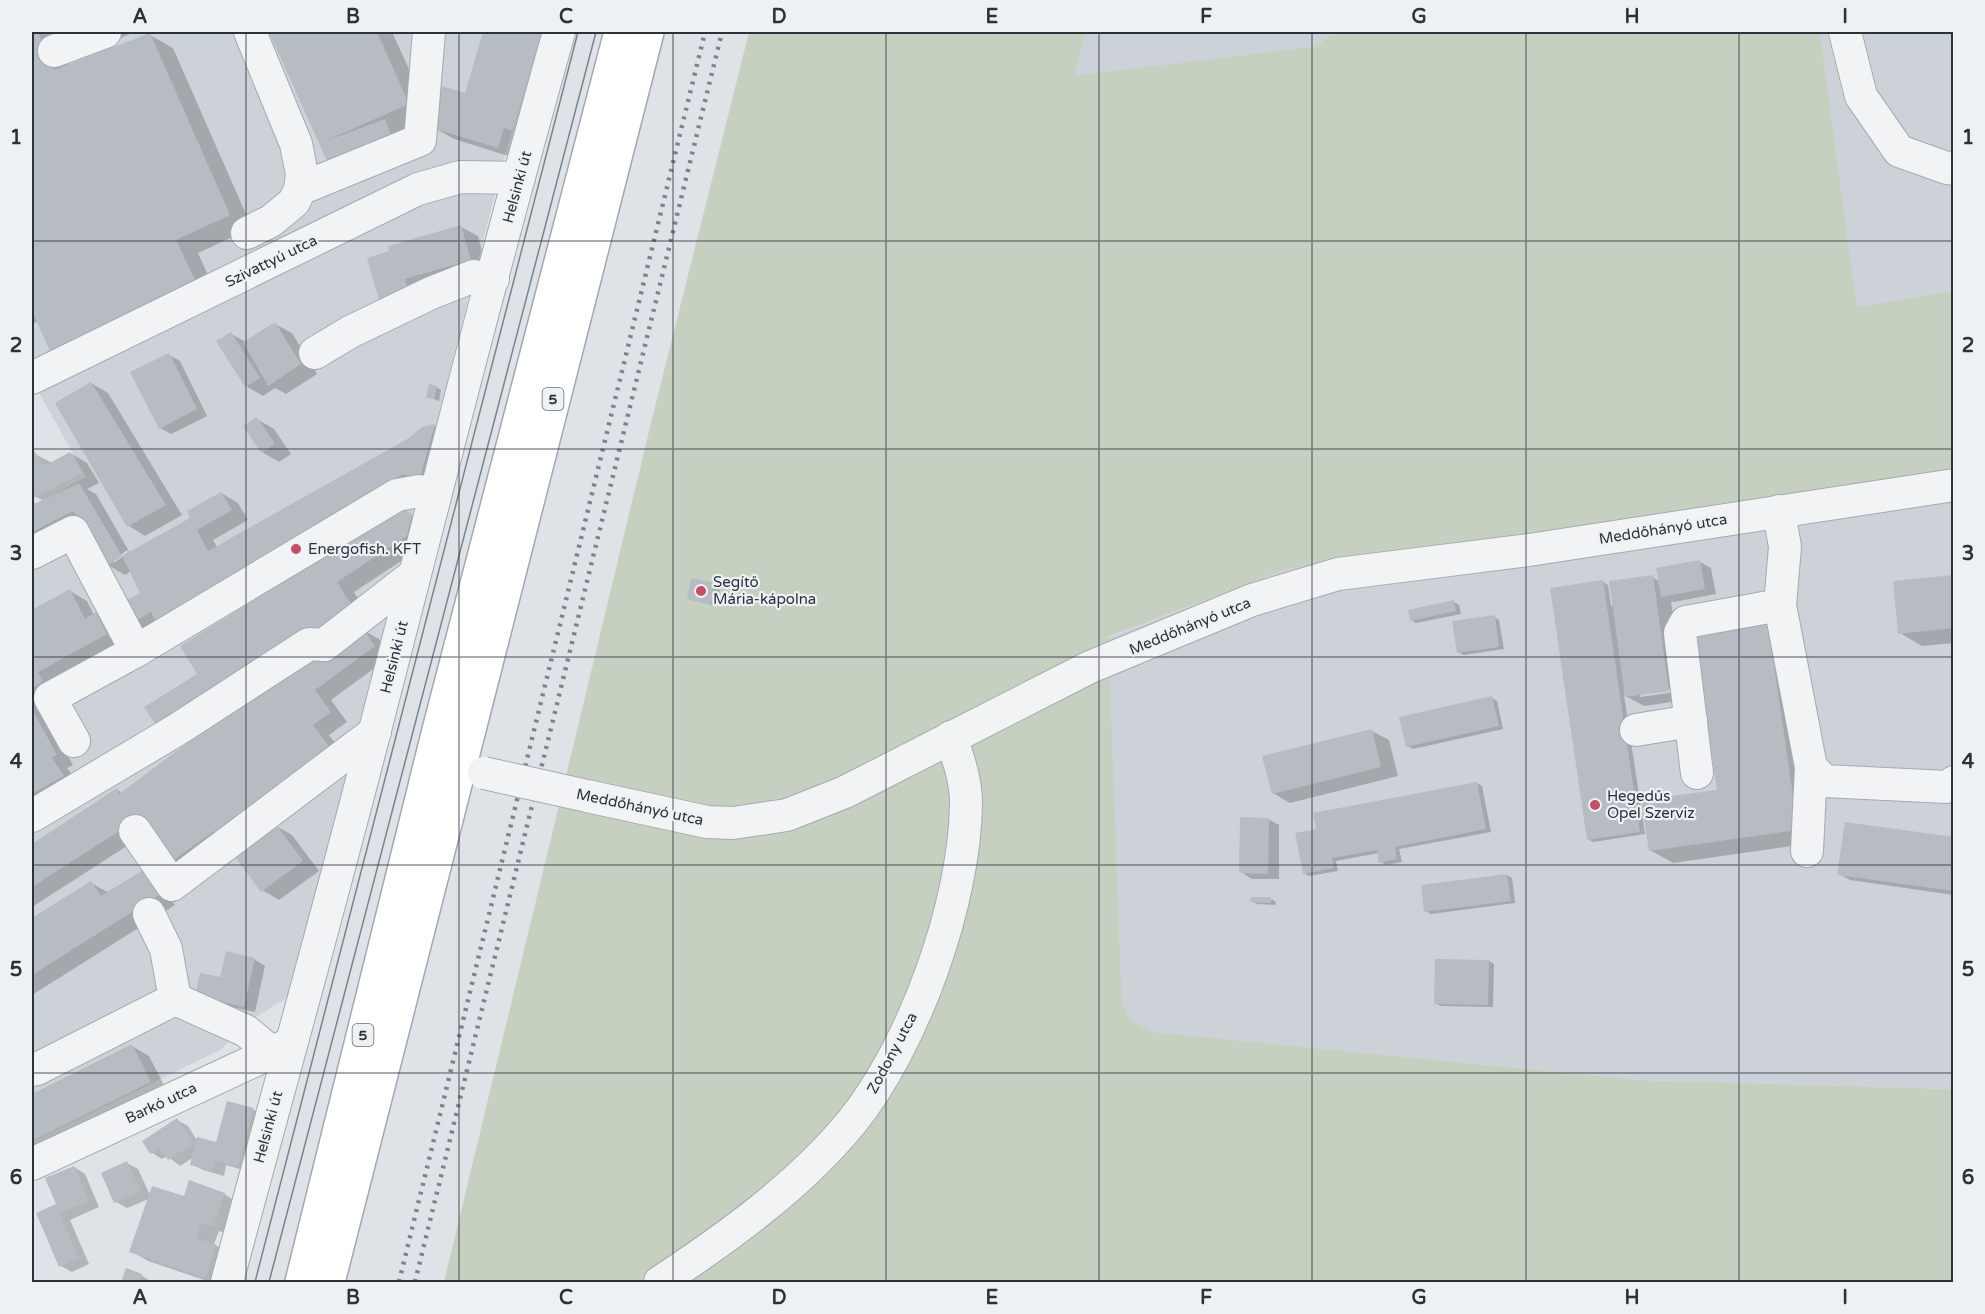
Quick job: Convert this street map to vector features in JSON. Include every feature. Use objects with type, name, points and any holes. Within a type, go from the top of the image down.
[{"type":"main road","name":"5","points":[[302,1282],[438,734],[621,32]]},
{"type":"main road","name":"5","points":[[328,1282],[472,770],[647,32]]},
{"type":"main road","points":[[438,734],[446,753],[472,770]]},
{"type":"main road","points":[[425,788],[441,774],[472,770]]},
{"type":"street","points":[[62,43],[105,32]]},
{"type":"street","points":[[247,233],[281,215],[294,202],[300,189],[301,164],[296,144],[250,32]]},
{"type":"street","points":[[300,189],[420,140],[429,32]]},
{"type":"street","name":"Helsinki út","points":[[227,1282],[281,1048],[375,732],[435,495],[560,32]]},
{"type":"street","points":[[1845,32],[1861,96],[1899,151],[1953,169]]},
{"type":"street","name":"Szivattyú utca","points":[[32,378],[418,189],[460,177],[519,178]]},
{"type":"street","points":[[315,353],[350,332],[431,292],[474,276],[493,279]]},
{"type":"street","name":"Meddőhányó utca","points":[[472,770],[707,822],[733,823],[787,815],[845,792],[1090,667],[1252,600],[1338,574],[1529,550],[1953,485]]},
{"type":"street","points":[[74,741],[50,698],[136,651],[397,495],[419,491],[435,495]]},
{"type":"street","points":[[1779,511],[1785,547],[1780,605],[1811,767],[1807,851]]},
{"type":"street","points":[[32,553],[73,532],[136,651]]},
{"type":"street","points":[[32,816],[178,729],[309,644],[324,645],[414,575]]},
{"type":"street","points":[[1697,773],[1680,633],[1686,622],[1780,605]]},
{"type":"street","points":[[1636,730],[1691,721]]},
{"type":"street","points":[[135,831],[172,885],[375,732]]},
{"type":"street","name":"Zodony utca","points":[[660,1282],[711,1248],[792,1184],[850,1124],[875,1090],[894,1055],[910,1022],[939,949],[962,855],[966,801],[962,770],[951,737]]},
{"type":"street","points":[[1811,767],[1824,781],[1947,787],[1953,782]]},
{"type":"street","points":[[149,914],[166,949],[175,999]]},
{"type":"street","points":[[175,999],[281,1048]]},
{"type":"street","points":[[32,1070],[175,999]]},
{"type":"street","name":"Barkó utca","points":[[32,1164],[281,1048]]},
{"type":"shaded area","points":[[32,32],[540,32],[503,162],[293,988],[285,999],[256,1017],[220,1050],[32,1142],[32,506],[86,477],[32,380]]},
{"type":"shaded area","points":[[1085,32],[1334,32],[1316,46],[1075,77]]},
{"type":"shaded area","points":[[1820,32],[1953,32],[1953,291],[1857,308]]},
{"type":"shaded area","points":[[1953,470],[1953,1089],[1640,1080],[1151,1032],[1130,1021],[1122,1004],[1107,638],[1287,569]]},
{"type":"green space","points":[[749,32],[1085,32],[1075,76],[1316,46],[1334,32],[1820,32],[1857,307],[1953,291],[1953,470],[1287,569],[1108,637],[1122,1004],[1131,1021],[1152,1032],[1640,1080],[1953,1089],[1953,1282],[444,1282],[652,419]]},
{"type":"building","points":[[32,32],[38,32],[54,70],[150,33],[230,215],[176,240],[195,280],[50,351],[32,311]]},
{"type":"building","points":[[269,32],[377,32],[409,104],[323,142],[385,119],[394,143],[330,168]]},
{"type":"building","points":[[483,32],[542,32],[512,131],[504,128],[498,148],[429,127],[442,86],[465,93]]},
{"type":"building","points":[[461,225],[471,260],[405,279],[409,295],[380,303],[367,258],[389,251],[388,246]]},
{"type":"building","points":[[275,322],[301,364],[268,386],[243,342]]},
{"type":"building","points":[[231,332],[260,378],[245,387],[216,341]]},
{"type":"building","points":[[169,353],[197,409],[159,429],[130,372]]},
{"type":"building","points":[[91,382],[166,505],[127,527],[55,403]]},
{"type":"building","points":[[429,384],[437,386],[434,399],[426,398]]},
{"type":"building","points":[[257,417],[275,444],[261,453],[243,426]]},
{"type":"building","points":[[435,424],[419,481],[403,474],[295,537],[297,541],[157,623],[151,612],[130,624],[119,604],[140,593],[122,556],[190,518],[187,511],[221,492],[232,510],[197,530],[208,551],[409,438],[422,427]]},
{"type":"building","points":[[35,452],[44,466],[70,452],[83,473],[34,498],[32,454]]},
{"type":"building","points":[[79,483],[122,556],[107,566],[73,511],[32,532],[32,505]]},
{"type":"building","points":[[402,508],[412,514],[407,536],[337,582],[352,606],[317,636],[311,627],[157,727],[144,707],[197,674],[180,646]]},
{"type":"building","points":[[1700,560],[1705,589],[1661,597],[1656,568]]},
{"type":"building","points":[[1653,575],[1669,691],[1625,697],[1609,581]]},
{"type":"building","points":[[1954,575],[1954,628],[1898,634],[1893,581]]},
{"type":"building","name":"Segítő Mária-kápolna","points":[[691,578],[715,583],[711,605],[687,599]]},
{"type":"building","points":[[1603,580],[1640,832],[1587,840],[1550,588]]},
{"type":"building","points":[[70,589],[85,619],[96,612],[107,634],[38,672],[43,681],[32,688],[32,610]]},
{"type":"building","points":[[1454,600],[1456,611],[1410,621],[1408,610]]},
{"type":"building","points":[[1495,615],[1499,647],[1457,653],[1452,621]]},
{"type":"building","points":[[1767,617],[1798,830],[1649,851],[1641,800],[1717,790],[1693,628]]},
{"type":"building","points":[[362,627],[375,646],[315,690],[331,712],[313,725],[335,754],[216,835],[214,831],[165,866],[138,819],[32,887],[32,844],[117,788],[119,794],[315,647]]},
{"type":"building","points":[[1492,696],[1499,726],[1406,747],[1399,717]]},
{"type":"building","points":[[32,709],[57,755],[52,758],[64,776],[32,794]]},
{"type":"building","points":[[1372,729],[1381,767],[1272,794],[1262,756]]},
{"type":"building","points":[[1477,782],[1486,829],[1395,847],[1397,859],[1379,863],[1377,850],[1332,858],[1334,868],[1303,874],[1295,833],[1316,829],[1313,813]]},
{"type":"building","points":[[1240,817],[1269,818],[1268,874],[1239,873]]},
{"type":"building","points":[[1845,822],[1954,837],[1954,891],[1837,875]]},
{"type":"building","points":[[275,823],[303,861],[261,892],[233,854]]},
{"type":"building","points":[[143,870],[159,895],[32,975],[32,918],[91,881],[101,896]]},
{"type":"building","points":[[1507,874],[1511,901],[1424,912],[1421,885]]},
{"type":"building","points":[[1251,897],[1271,897],[1271,903],[1250,902]]},
{"type":"building","points":[[226,951],[255,958],[244,1007],[195,996],[200,973],[220,977]]},
{"type":"building","points":[[1435,959],[1489,960],[1488,1005],[1434,1004]]},
{"type":"building","points":[[132,1044],[151,1082],[32,1141],[32,1094]]},
{"type":"building","points":[[227,1101],[254,1108],[238,1167],[215,1160],[212,1171],[190,1165],[197,1137],[216,1142]]},
{"type":"building","points":[[177,1118],[194,1143],[168,1160],[159,1148],[150,1154],[142,1141]]},
{"type":"building","points":[[127,1161],[141,1192],[114,1203],[101,1173]]},
{"type":"building","points":[[74,1166],[89,1201],[60,1213],[79,1258],[59,1267],[36,1213],[56,1204],[45,1178]]},
{"type":"building","points":[[189,1180],[225,1193],[213,1227],[201,1222],[196,1238],[216,1245],[205,1278],[129,1252],[152,1186],[184,1196]]},
{"type":"building","points":[[126,1268],[142,1274],[139,1281],[143,1282],[121,1282]]},
{"type":"tram line","points":[[255,1282],[578,32]]},
{"type":"tram line","points":[[269,1282],[596,32]]},
{"type":"railway","points":[[399,1282],[705,32]]},
{"type":"railway","points":[[415,1282],[722,32]]},
{"type":"place","name":"Energofish. KFT","points":[[296,549]]},
{"type":"place","name":"Segítő Mária-kápolna","points":[[701,591]]},
{"type":"place","name":"Hegedűs Opel Szerviz","points":[[1595,805]]}]
